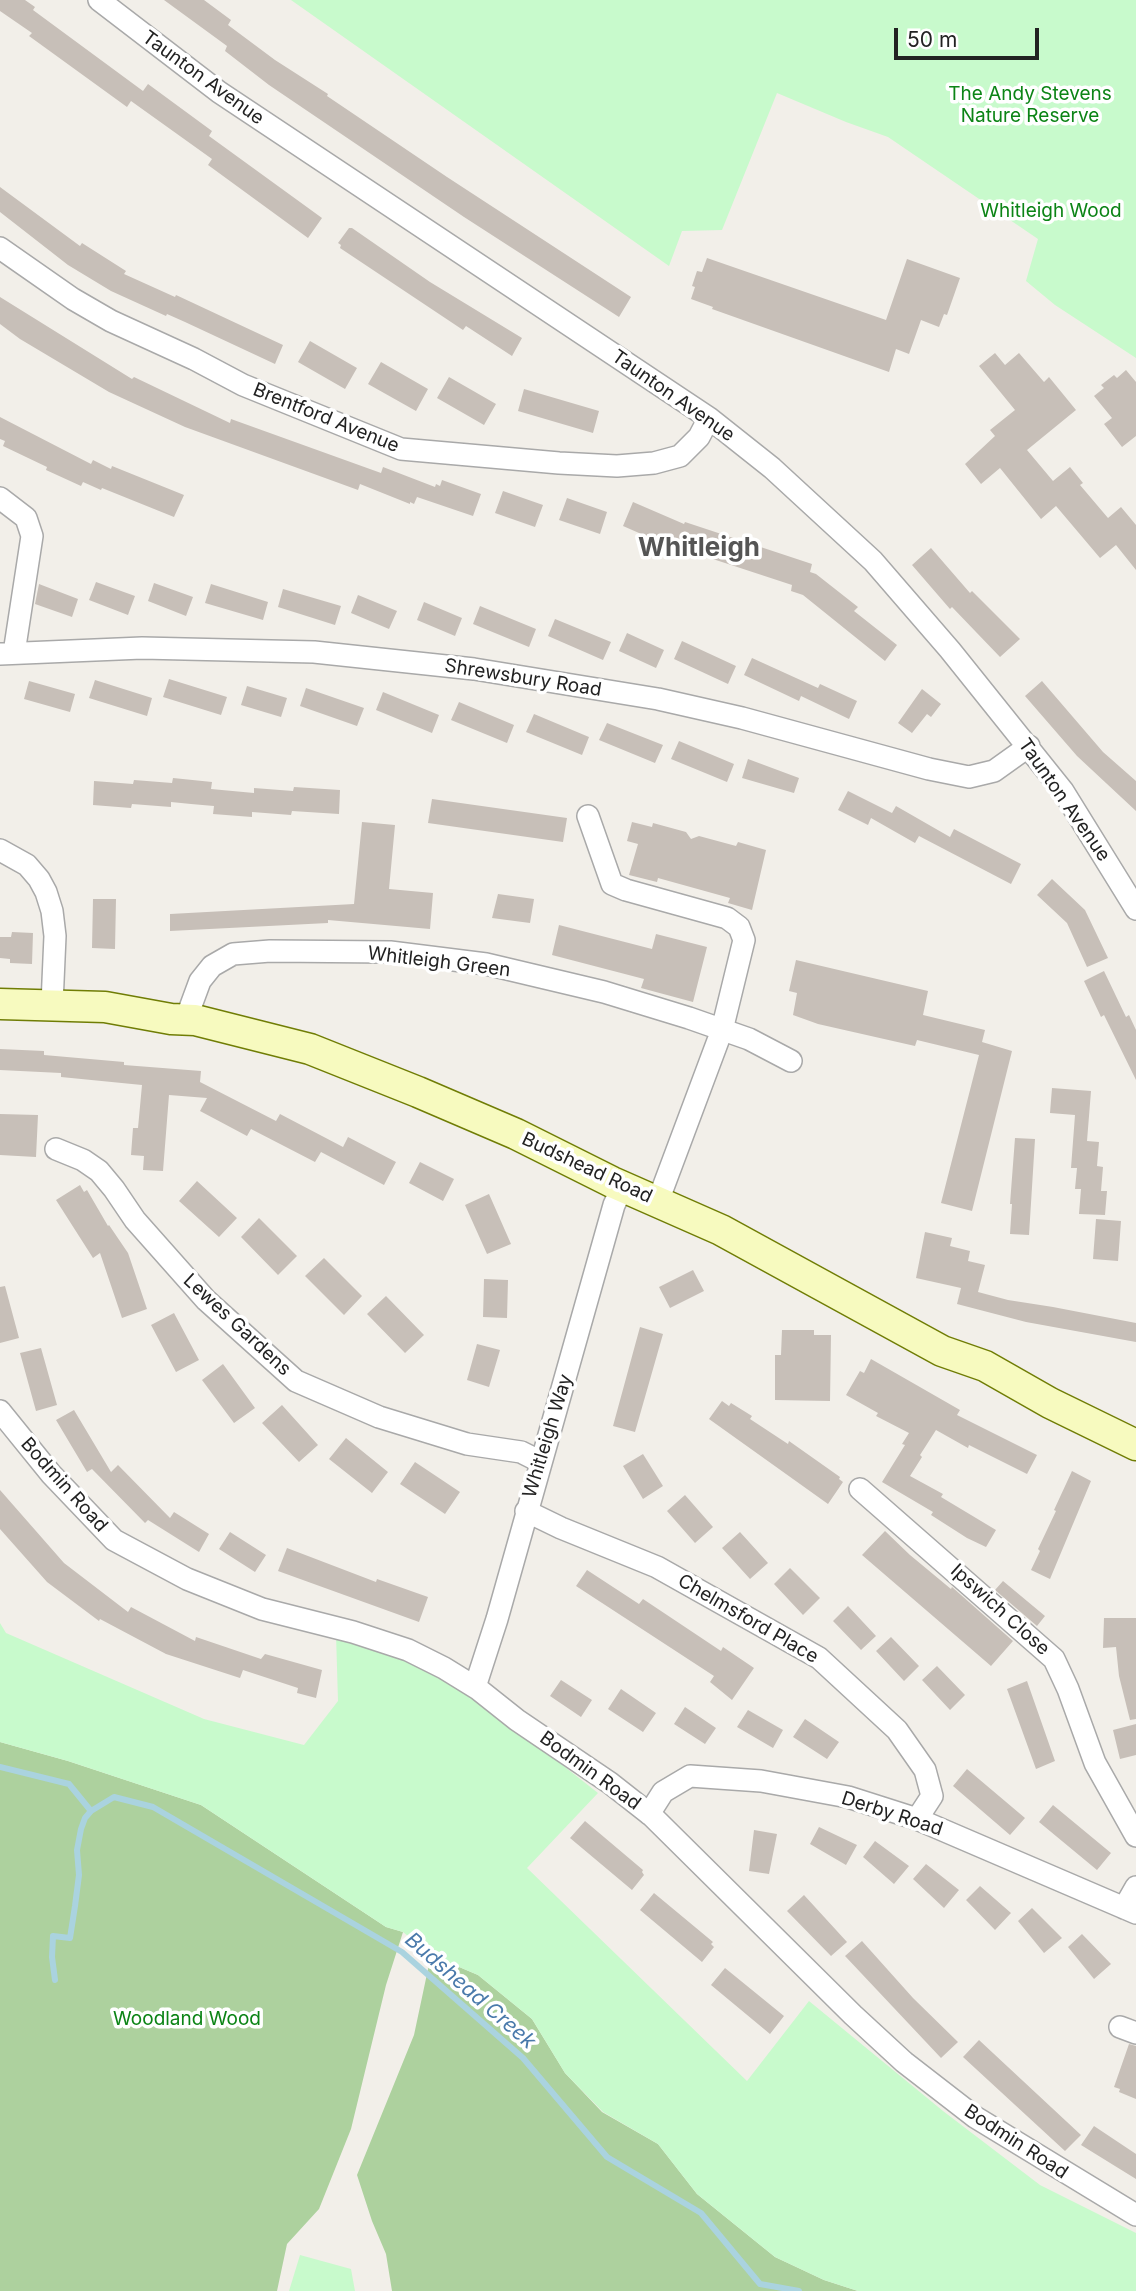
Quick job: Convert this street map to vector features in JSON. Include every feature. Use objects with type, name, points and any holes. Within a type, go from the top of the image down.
[{"type":"street","name":"Taunton Avenue","points":[[99,0],[219,92],[709,418],[772,468],[873,561],[1029,746],[1063,791],[1136,909]]},
{"type":"street","name":"Brentford Avenue","points":[[0,248],[64,293],[111,321],[243,385],[401,449],[559,463],[617,466],[654,463],[680,456],[699,437],[709,418]]},
{"type":"street","points":[[0,498],[26,518],[32,536],[7,654]]},
{"type":"street","name":"Shrewsbury Road","points":[[7,654],[142,648],[314,652],[474,669],[658,699],[969,777],[994,771],[1029,746]]},
{"type":"street","points":[[588,816],[612,884],[727,918],[739,927],[744,940],[722,1030],[658,1201]]},
{"type":"street","points":[[0,850],[27,865],[47,892],[55,936],[52,1004]]},
{"type":"street","name":"Whitleigh Green","points":[[186,1019],[200,981],[212,966],[233,954],[270,951],[390,952],[486,964],[604,992],[749,1039],[791,1061]]},
{"type":"street","name":"Budshead Road","points":[[0,1004],[105,1007],[204,1022],[310,1049],[506,1130],[721,1230],[942,1351],[985,1366],[1050,1403],[1136,1445]]},
{"type":"street","name":"Lewes Gardens","points":[[56,1149],[83,1160],[99,1171],[135,1220],[206,1300],[296,1381],[379,1418],[467,1444],[521,1452],[541,1462]]},
{"type":"street","name":"Whitleigh Way","points":[[475,1687],[497,1619],[614,1205],[623,1186]]},
{"type":"street","name":"Bodmin Road","points":[[0,1410],[51,1474],[114,1540],[187,1579],[262,1609],[353,1632],[408,1650],[475,1687],[649,1814],[904,2062],[975,2117],[1136,2215]]},
{"type":"street","name":"Ipswich Close","points":[[860,1489],[1055,1659],[1095,1763],[1136,1836]]},
{"type":"street","name":"Chelmsford Place","points":[[526,1510],[561,1528],[657,1567],[818,1658],[897,1730],[925,1770],[932,1796],[917,1819]]},
{"type":"street","name":"Derby Road","points":[[649,1814],[663,1792],[690,1776],[761,1782],[848,1797],[917,1819],[1130,1910]]},
{"type":"street","points":[[1130,1910],[1136,1886]]},
{"type":"green space","points":[[291,0],[1136,0],[1136,358],[1055,305],[1026,281],[1038,239],[888,137],[777,93],[722,230],[682,231],[669,266]]},
{"type":"green space","points":[[0,1623],[6,1633],[204,1719],[304,1745],[338,1701],[336,1634],[429,1660],[598,1793],[527,1868],[747,2081],[809,2001],[943,2111],[1040,2185],[1136,2233],[1136,2291],[858,2291],[824,2280],[775,2257],[697,2194],[658,2144],[603,2112],[565,2073],[532,2019],[478,1975],[431,1955],[403,1932],[386,1927],[201,1805],[68,1761],[0,1742]]},
{"type":"green space","name":"Woodland Wood","points":[[0,1742],[68,1761],[201,1805],[386,1927],[403,1932],[386,1985],[351,2129],[319,2209],[287,2244],[277,2291],[0,2291]]},
{"type":"green space","points":[[431,1955],[478,1975],[532,2019],[565,2073],[602,2112],[658,2144],[697,2194],[775,2257],[824,2280],[858,2291],[392,2291],[386,2254],[357,2175],[414,2035]]},
{"type":"green space","points":[[300,2255],[351,2269],[355,2291],[289,2291]]},
{"type":"building","points":[[0,0],[25,0],[35,7],[33,10],[143,91],[148,84],[212,131],[209,136],[322,218],[308,238],[208,165],[212,159],[131,101],[127,107],[29,36],[32,33],[0,11]]},
{"type":"building","points":[[164,0],[204,0],[231,20],[228,25],[275,60],[631,297],[619,317],[464,217],[269,85],[225,51],[227,46]]},
{"type":"building","points":[[0,187],[80,246],[82,243],[126,271],[124,274],[283,345],[275,364],[111,291],[68,265],[0,212]]},
{"type":"building","points":[[349,228],[430,282],[522,338],[512,356],[466,326],[463,330],[340,248],[338,243]]},
{"type":"building","points":[[707,258],[886,320],[907,259],[960,278],[947,315],[944,314],[939,327],[921,320],[909,354],[896,349],[889,372],[712,309],[713,307],[691,299],[697,271],[702,272]]},
{"type":"building","points":[[0,297],[132,379],[134,377],[230,423],[231,419],[381,473],[383,467],[435,487],[436,484],[440,486],[442,480],[481,494],[473,516],[417,497],[414,504],[410,504],[360,484],[358,490],[185,427],[109,392],[20,339],[0,324]]},
{"type":"building","points":[[310,341],[357,368],[345,389],[298,362]]},
{"type":"building","points":[[995,353],[1005,365],[1019,353],[1044,382],[1049,377],[1076,410],[1027,450],[1053,481],[1070,467],[1083,483],[1080,485],[1108,518],[1121,507],[1136,525],[1136,570],[1116,545],[1100,558],[1056,506],[1041,519],[1000,468],[981,484],[965,464],[995,436],[990,430],[1015,410],[979,366]]},
{"type":"building","points":[[381,362],[428,389],[416,411],[368,384]]},
{"type":"building","points":[[1126,370],[1136,382],[1136,436],[1122,447],[1104,424],[1112,418],[1094,396],[1104,388],[1101,385],[1114,375],[1117,378]]},
{"type":"building","points":[[449,377],[496,404],[484,425],[437,398]]},
{"type":"building","points":[[524,389],[599,411],[593,433],[518,411]]},
{"type":"building","points":[[0,417],[91,464],[93,460],[111,469],[112,466],[184,495],[174,517],[102,488],[101,490],[83,482],[81,486],[3,446],[5,441],[0,439]]},
{"type":"building","points":[[503,491],[543,505],[535,527],[495,513]]},
{"type":"building","points":[[567,498],[607,512],[600,534],[559,520]]},
{"type":"building","points":[[633,502],[684,524],[685,522],[812,564],[810,572],[858,607],[854,611],[897,645],[885,661],[803,595],[791,591],[792,585],[655,540],[623,526]]},
{"type":"building","points":[[931,548],[970,593],[972,591],[1020,639],[1000,657],[952,607],[950,609],[912,565]]},
{"type":"building","points":[[96,582],[135,596],[128,615],[89,600]]},
{"type":"building","points":[[154,583],[193,597],[186,616],[148,601]]},
{"type":"building","points":[[39,584],[78,599],[72,617],[35,604]]},
{"type":"building","points":[[211,584],[268,602],[263,620],[205,603]]},
{"type":"building","points":[[283,589],[341,606],[335,625],[278,607]]},
{"type":"building","points":[[358,595],[397,611],[389,629],[351,613]]},
{"type":"building","points":[[424,602],[462,618],[455,636],[417,620]]},
{"type":"building","points":[[480,606],[536,629],[529,647],[473,624]]},
{"type":"building","points":[[555,619],[611,642],[603,660],[548,636]]},
{"type":"building","points":[[627,633],[664,650],[656,668],[619,651]]},
{"type":"building","points":[[682,641],[736,666],[728,684],[674,659]]},
{"type":"building","points":[[752,658],[818,688],[820,684],[857,701],[849,719],[801,696],[799,701],[744,675]]},
{"type":"building","points":[[169,679],[227,697],[221,715],[163,697]]},
{"type":"building","points":[[95,680],[152,698],[147,716],[89,698]]},
{"type":"building","points":[[29,681],[75,694],[70,712],[24,699]]},
{"type":"building","points":[[1042,681],[1103,752],[1136,781],[1136,811],[1077,756],[1025,696]]},
{"type":"building","points":[[247,686],[287,698],[281,717],[241,705]]},
{"type":"building","points":[[306,688],[364,708],[357,726],[300,706]]},
{"type":"building","points":[[922,689],[941,704],[931,717],[927,714],[912,733],[898,723]]},
{"type":"building","points":[[383,692],[439,715],[432,733],[376,710]]},
{"type":"building","points":[[459,702],[514,725],[507,743],[451,720]]},
{"type":"building","points":[[534,714],[589,737],[582,755],[526,732]]},
{"type":"building","points":[[607,723],[663,745],[655,763],[599,740]]},
{"type":"building","points":[[679,741],[734,764],[727,782],[671,759]]},
{"type":"building","points":[[748,759],[799,778],[794,793],[742,778]]},
{"type":"building","points":[[173,778],[212,782],[211,789],[254,793],[254,788],[340,790],[339,814],[292,811],[291,815],[252,812],[252,817],[213,814],[214,806],[171,802],[171,807],[93,805],[94,781],[172,783]]},
{"type":"building","points":[[848,791],[892,813],[896,806],[950,837],[954,829],[1021,864],[1011,884],[919,836],[915,843],[871,818],[868,825],[838,810]]},
{"type":"building","points":[[432,799],[567,818],[563,842],[428,823]]},
{"type":"building","points":[[362,822],[395,825],[389,889],[433,893],[430,929],[328,920],[328,923],[170,931],[170,914],[354,904]]},
{"type":"building","points":[[632,822],[652,827],[653,823],[686,832],[691,839],[699,836],[736,846],[738,842],[766,850],[752,910],[728,903],[730,898],[658,878],[657,882],[629,875],[638,844],[627,841]]},
{"type":"building","points":[[1052,879],[1085,910],[1108,958],[1087,967],[1067,923],[1037,895]]},
{"type":"building","points":[[498,894],[534,899],[530,923],[492,918]]},
{"type":"building","points":[[93,899],[116,899],[115,949],[92,948]]},
{"type":"building","points":[[559,925],[652,949],[656,934],[707,947],[693,1002],[641,988],[644,979],[552,955]]},
{"type":"building","points":[[12,932],[33,933],[32,964],[10,963],[10,959],[0,958],[0,937],[11,937]]},
{"type":"building","points":[[796,960],[928,991],[923,1015],[985,1030],[982,1042],[1012,1051],[972,1211],[941,1203],[979,1055],[917,1040],[915,1046],[818,1024],[793,1015],[797,993],[789,991]]},
{"type":"building","points":[[1104,971],[1126,1017],[1129,1015],[1136,1030],[1136,1080],[1084,981]]},
{"type":"building","points":[[0,1049],[44,1051],[44,1055],[201,1071],[200,1082],[276,1121],[280,1114],[343,1147],[348,1137],[396,1162],[384,1185],[321,1152],[315,1162],[251,1129],[247,1136],[200,1111],[207,1098],[169,1095],[163,1171],[143,1170],[144,1156],[131,1155],[133,1128],[138,1128],[142,1085],[61,1077],[61,1073],[0,1070]]},
{"type":"building","points":[[1052,1088],[1091,1091],[1087,1141],[1099,1142],[1097,1166],[1103,1167],[1101,1191],[1107,1191],[1105,1215],[1079,1214],[1081,1189],[1075,1189],[1077,1168],[1071,1168],[1075,1115],[1050,1113]]},
{"type":"building","points":[[0,1114],[38,1115],[36,1157],[0,1155]]},
{"type":"building","points":[[1015,1138],[1035,1139],[1029,1235],[1010,1234]]},
{"type":"building","points":[[420,1162],[454,1179],[443,1201],[409,1183]]},
{"type":"building","points":[[197,1181],[237,1218],[219,1237],[179,1201]]},
{"type":"building","points":[[80,1185],[84,1192],[87,1190],[128,1253],[147,1309],[122,1318],[100,1253],[93,1258],[56,1200]]},
{"type":"building","points":[[489,1194],[511,1244],[487,1254],[465,1205]]},
{"type":"building","points":[[259,1218],[297,1256],[278,1275],[241,1237]]},
{"type":"building","points":[[1096,1219],[1121,1221],[1118,1261],[1093,1259]]},
{"type":"building","points":[[925,1232],[952,1238],[950,1246],[970,1251],[968,1261],[985,1265],[978,1292],[1136,1323],[1136,1342],[1026,1322],[957,1304],[961,1288],[916,1278]]},
{"type":"building","points":[[324,1258],[362,1296],[344,1315],[305,1276]]},
{"type":"building","points":[[693,1270],[704,1291],[670,1308],[659,1287]]},
{"type":"building","points":[[484,1279],[508,1280],[507,1318],[483,1317]]},
{"type":"building","points":[[5,1286],[19,1338],[0,1343],[0,1287]]},
{"type":"building","points":[[386,1296],[424,1335],[405,1353],[367,1314]]},
{"type":"building","points":[[174,1313],[199,1360],[176,1372],[151,1325]]},
{"type":"building","points":[[640,1327],[663,1334],[635,1432],[613,1426]]},
{"type":"building","points":[[782,1330],[814,1330],[814,1335],[831,1335],[830,1401],[775,1400],[775,1355],[781,1355]]},
{"type":"building","points":[[477,1344],[500,1350],[489,1387],[467,1380]]},
{"type":"building","points":[[41,1348],[57,1405],[36,1411],[20,1353]]},
{"type":"building","points":[[871,1359],[960,1410],[957,1415],[1037,1455],[1027,1474],[969,1445],[968,1448],[936,1430],[920,1455],[922,1457],[910,1476],[943,1494],[941,1497],[996,1530],[986,1547],[967,1538],[931,1515],[933,1512],[882,1482],[905,1445],[902,1444],[909,1433],[876,1416],[878,1413],[846,1395],[860,1371],[864,1373]]},
{"type":"building","points":[[223,1364],[255,1408],[234,1423],[202,1380]]},
{"type":"building","points":[[722,1401],[729,1406],[731,1403],[752,1416],[750,1419],[788,1444],[789,1441],[840,1477],[843,1482],[828,1504],[709,1419]]},
{"type":"building","points":[[282,1405],[318,1445],[299,1462],[262,1423]]},
{"type":"building","points":[[74,1410],[111,1472],[118,1465],[170,1518],[174,1512],[209,1534],[199,1552],[148,1520],[145,1523],[92,1469],[87,1472],[56,1420]]},
{"type":"building","points":[[346,1438],[388,1472],[372,1493],[329,1459]]},
{"type":"building","points":[[643,1454],[663,1486],[643,1499],[623,1466]]},
{"type":"building","points":[[415,1462],[460,1492],[445,1514],[400,1484]]},
{"type":"building","points":[[1072,1471],[1091,1481],[1050,1579],[1031,1570]]},
{"type":"building","points":[[0,1490],[64,1563],[128,1612],[131,1607],[195,1641],[196,1637],[261,1659],[265,1654],[322,1670],[316,1698],[297,1693],[298,1688],[243,1670],[240,1678],[166,1654],[100,1619],[99,1621],[47,1582],[0,1529]]},
{"type":"building","points":[[685,1495],[713,1527],[695,1543],[667,1511]]},
{"type":"building","points":[[885,1531],[1013,1641],[991,1666],[862,1555]]},
{"type":"building","points":[[230,1532],[266,1555],[255,1572],[219,1549]]},
{"type":"building","points":[[740,1532],[768,1563],[750,1579],[722,1548]]},
{"type":"building","points":[[287,1548],[376,1582],[377,1579],[428,1597],[419,1622],[278,1571]]},
{"type":"building","points":[[790,1568],[820,1598],[803,1615],[774,1584]]},
{"type":"building","points":[[587,1570],[639,1604],[643,1599],[721,1651],[723,1647],[754,1668],[732,1700],[710,1682],[714,1676],[576,1586]]},
{"type":"building","points":[[1003,1581],[1045,1616],[1037,1626],[995,1590]]},
{"type":"building","points":[[848,1606],[876,1636],[861,1650],[833,1621]]},
{"type":"building","points":[[1104,1618],[1136,1618],[1136,1719],[1130,1720],[1119,1676],[1116,1647],[1103,1648]]},
{"type":"building","points":[[891,1637],[919,1666],[904,1681],[876,1651]]},
{"type":"building","points":[[937,1666],[965,1695],[950,1710],[922,1680]]},
{"type":"building","points":[[561,1680],[592,1700],[581,1717],[550,1696]]},
{"type":"building","points":[[1027,1681],[1055,1761],[1036,1769],[1007,1689]]},
{"type":"building","points":[[621,1689],[656,1713],[643,1732],[608,1709]]},
{"type":"building","points":[[685,1707],[716,1728],[705,1744],[674,1724]]},
{"type":"building","points":[[748,1710],[783,1730],[773,1748],[737,1727]]},
{"type":"building","points":[[805,1719],[839,1742],[827,1759],[793,1737]]},
{"type":"building","points":[[1136,1724],[1136,1755],[1120,1759],[1113,1730]]},
{"type":"building","points":[[967,1769],[1025,1818],[1010,1835],[953,1786]]},
{"type":"building","points":[[1053,1805],[1111,1853],[1097,1870],[1039,1822]]},
{"type":"building","points":[[585,1821],[643,1870],[644,1875],[632,1890],[570,1838]]},
{"type":"building","points":[[819,1827],[857,1845],[846,1865],[810,1844]]},
{"type":"building","points":[[754,1830],[777,1834],[769,1874],[749,1871]]},
{"type":"building","points":[[875,1841],[909,1866],[894,1884],[863,1857]]},
{"type":"building","points":[[926,1864],[959,1890],[944,1908],[913,1879]]},
{"type":"building","points":[[980,1886],[1011,1913],[995,1930],[966,1900]]},
{"type":"building","points":[[654,1893],[713,1942],[711,1944],[714,1947],[702,1962],[640,1910]]},
{"type":"building","points":[[804,1895],[847,1942],[831,1956],[787,1911]]},
{"type":"building","points":[[1032,1908],[1062,1938],[1044,1953],[1018,1921]]},
{"type":"building","points":[[1082,1934],[1111,1964],[1094,1979],[1068,1947]]},
{"type":"building","points":[[862,1941],[913,1998],[958,2042],[941,2058],[845,1956]]},
{"type":"building","points":[[725,1968],[784,2016],[770,2034],[711,1985]]},
{"type":"building","points":[[979,2040],[1081,2135],[1065,2151],[963,2057]]},
{"type":"building","points":[[1129,2044],[1136,2046],[1136,2099],[1114,2087]]},
{"type":"building","points":[[1094,2126],[1136,2154],[1136,2179],[1081,2145]]},
{"type":"waterway","name":"Budshead Creek","points":[[0,1767],[69,1784],[91,1811],[114,1797],[153,1807],[402,1952],[523,2058],[607,2157],[701,2213],[760,2284],[799,2291]]},
{"type":"waterway","points":[[55,1980],[53,1936],[70,1938],[79,1875],[77,1850],[81,1829],[91,1811]]},
{"type":"district","name":"Whitleigh","points":[[699,548]]},
{"type":"park label","name":"The Andy Stevens Nature Reserve","points":[[1030,105]]},
{"type":"park label","name":"Whitleigh Wood","points":[[1051,211]]}]
